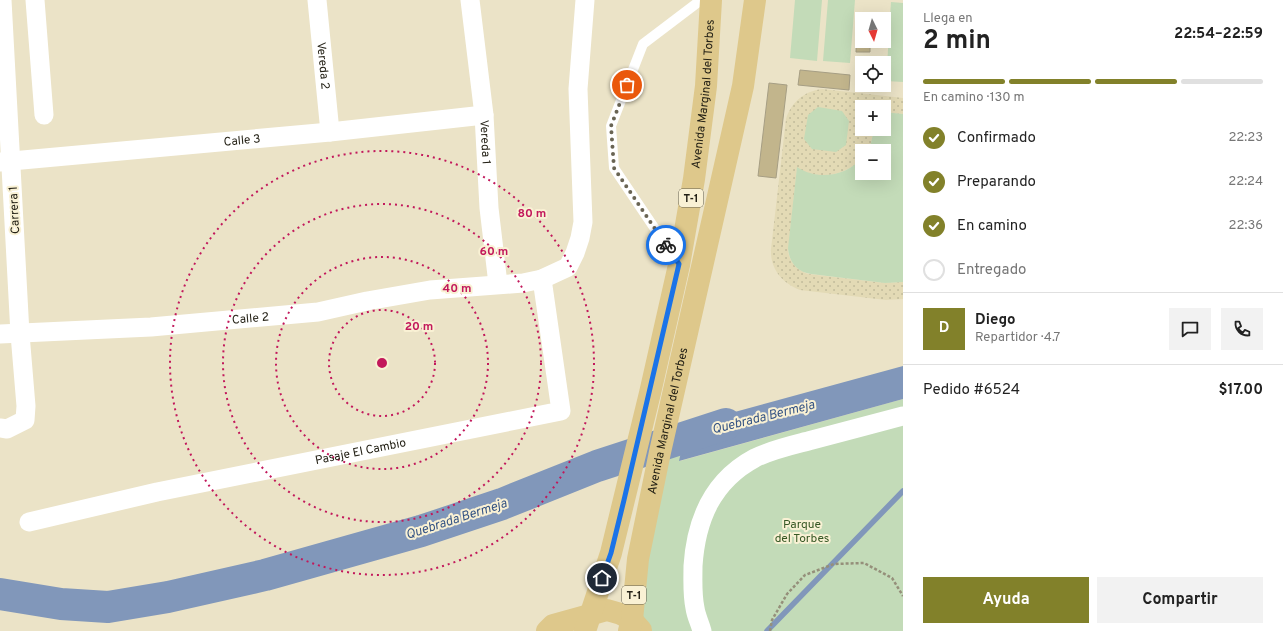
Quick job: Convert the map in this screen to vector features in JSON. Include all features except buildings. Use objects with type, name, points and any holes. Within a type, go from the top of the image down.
[{"type":"highway","name":"Avenida Marginal del Torbes","points":[[587,623],[611,553],[650,393],[679,264],[694,179],[706,86],[711,0]]},
{"type":"highway","name":"Avenida Marginal del Torbes","points":[[634,628],[638,558],[743,86],[755,0]]},
{"type":"highway","points":[[547,631],[553,625],[587,623],[607,610],[621,614],[634,628]]},
{"type":"street","name":"Carrera 1","points":[[0,428],[7,428],[25,420],[26,406],[6,162],[2,0]]},
{"type":"street","points":[[35,0],[44,115]]},
{"type":"street","name":"Vereda 2","points":[[317,0],[330,132]]},
{"type":"street","name":"Vereda 1","points":[[470,0],[484,115],[489,208],[498,284]]},
{"type":"street","name":"Calle 2","points":[[0,334],[151,327],[318,312],[367,301],[430,290],[523,283],[542,279],[568,267],[580,238],[583,222],[578,89],[585,0]]},
{"type":"street","name":"Calle 3","points":[[6,162],[330,132],[484,115]]},
{"type":"street","name":"Pasaje El Cambio","points":[[29,522],[164,491],[561,411],[542,279]]},
{"type":"street","points":[[702,631],[695,610],[693,594],[695,545],[699,525],[705,510],[713,496],[723,484],[740,467],[769,452],[897,418]]},
{"type":"lane","points":[[679,264],[614,168],[611,126],[643,44],[701,0]]},
{"type":"path","points":[[770,631],[772,620],[787,594],[796,584],[805,575],[834,564],[864,563],[892,578],[903,596]]},
{"type":"sand","points":[[822,89],[903,98],[903,114],[891,113],[891,100],[855,100],[855,136],[872,136],[870,144],[855,144],[855,164],[840,173],[831,175],[814,174],[797,168],[788,251],[790,259],[797,268],[808,274],[885,283],[903,282],[903,299],[886,300],[800,290],[783,279],[775,269],[771,256],[771,249],[786,119],[791,108],[799,99],[815,90]]},
{"type":"green space","points":[[795,0],[822,0],[817,61],[790,58]]},
{"type":"green space","points":[[828,0],[855,0],[850,63],[823,61]]},
{"type":"green space","points":[[891,2],[903,3],[903,82],[891,81],[891,56],[888,56],[888,48],[891,48]]},
{"type":"green space","points":[[818,107],[842,111],[849,121],[846,145],[836,152],[812,149],[804,139],[808,115]]},
{"type":"green space","points":[[891,113],[903,114],[903,282],[885,283],[811,274],[798,269],[790,258],[788,248],[797,167],[814,174],[823,175],[840,172],[855,164],[855,180],[891,180],[891,144],[871,143],[872,136],[891,136]]},
{"type":"green space","name":"Parque del Torbes","points":[[903,399],[903,631],[630,631],[663,449],[683,444],[680,461]]},
{"type":"water","points":[[903,366],[903,399],[679,461],[687,425]]},
{"type":"waterway","name":"Quebrada Bermeja","points":[[0,594],[61,604],[108,607],[168,597],[265,575],[421,531],[502,504],[597,466],[726,424]]},
{"type":"waterway","points":[[767,631],[903,491]]},
{"type":"way so far","points":[[627,85],[611,126],[614,168],[666,245]]},
{"type":"route","points":[[602,578],[611,553],[624,500],[679,264],[666,245]]}]
